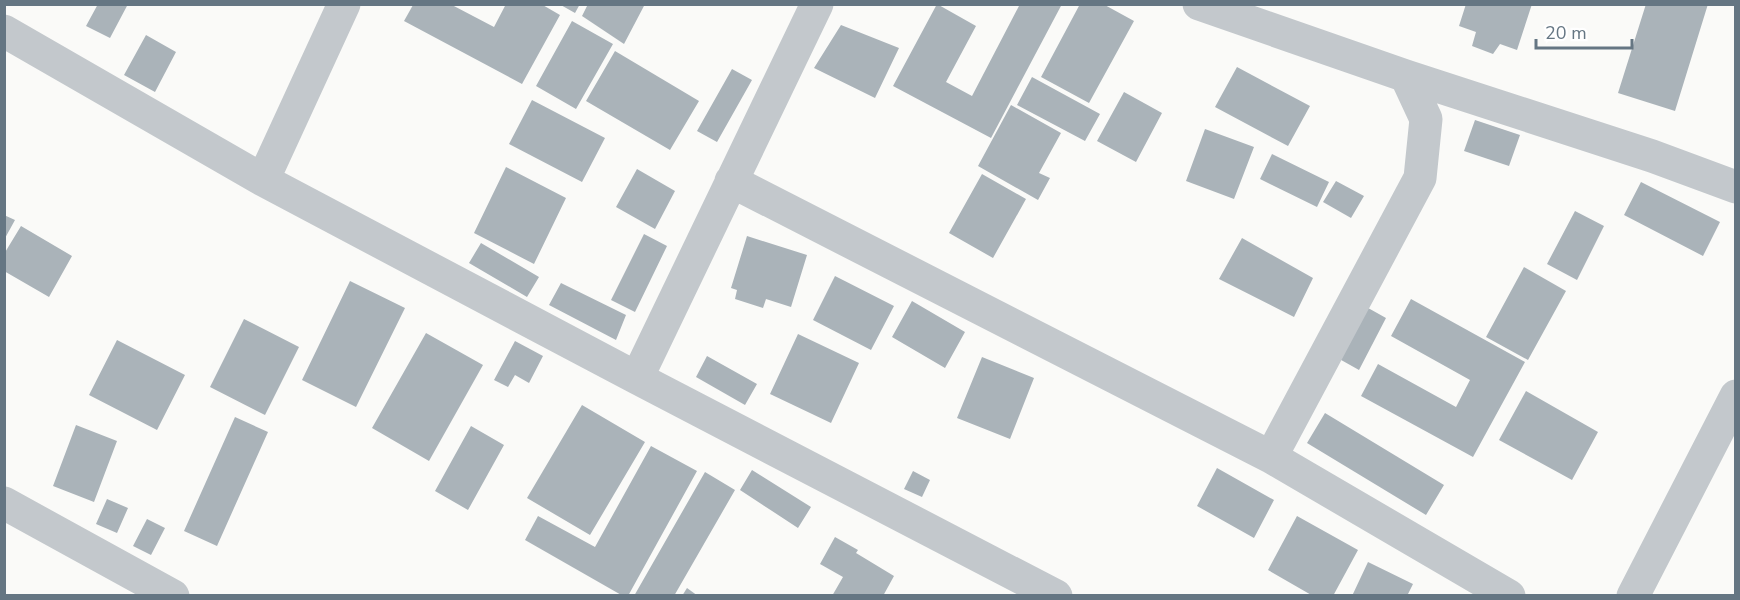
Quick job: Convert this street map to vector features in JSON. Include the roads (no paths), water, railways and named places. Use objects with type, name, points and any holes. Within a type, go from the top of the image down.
[{"type":"street","points":[[263,180],[344,4]]},
{"type":"street","points":[[637,378],[817,4]]},
{"type":"street","points":[[1199,4],[1406,76],[1652,156],[1736,187]]},
{"type":"street","points":[[4,31],[263,180],[1043,592]]},
{"type":"street","points":[[1271,457],[1420,178],[1426,119],[1406,76]]},
{"type":"street","points":[[731,181],[1271,457],[1509,596]]},
{"type":"street","points":[[1633,596],[1736,396]]},
{"type":"street","points":[[4,503],[173,596]]}]
